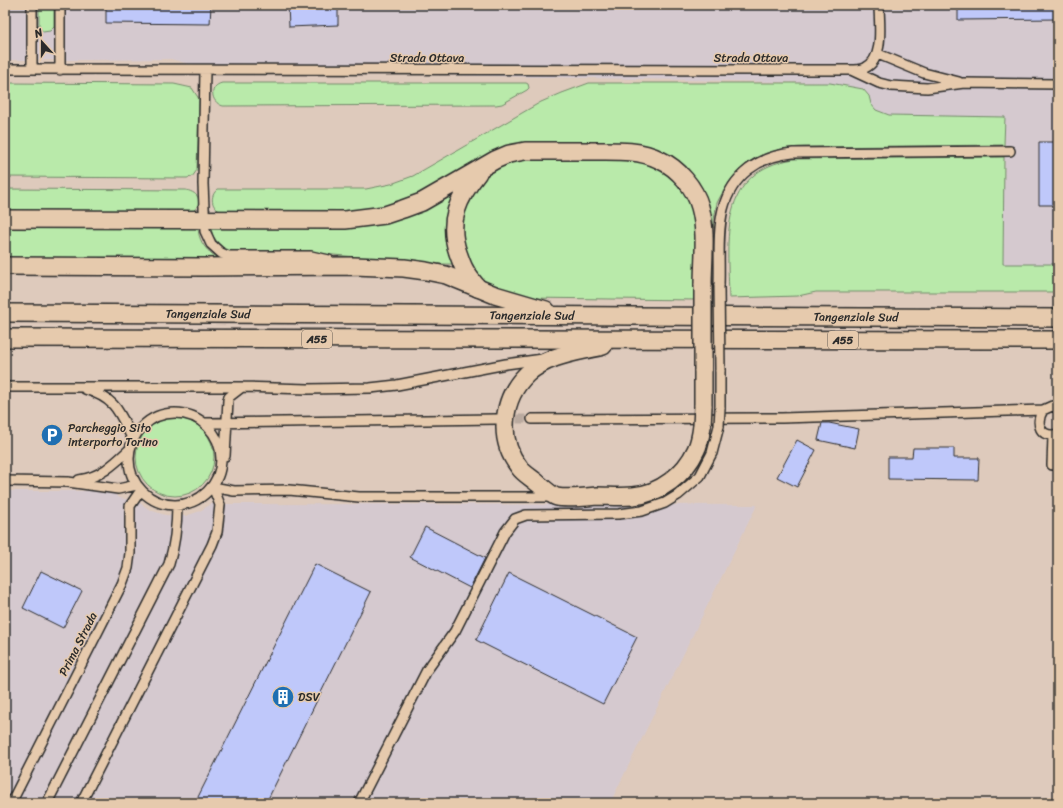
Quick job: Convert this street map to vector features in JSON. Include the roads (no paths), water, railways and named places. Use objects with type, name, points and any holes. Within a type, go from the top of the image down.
[{"type":"highway","points":[[5,219],[345,220],[365,218],[403,210],[422,202],[495,160],[509,154],[525,151],[634,152],[660,159],[671,166],[688,183],[700,206],[711,286],[703,370],[703,406],[711,426],[691,459],[678,475],[660,488],[647,494],[633,496],[556,497],[520,468],[512,456],[505,432],[504,422],[509,400],[516,386],[528,373],[541,364],[557,357],[629,340]]},
{"type":"highway","points":[[478,288],[464,270],[456,245],[454,219],[457,205],[467,186],[481,169]]},
{"type":"highway","points":[[5,266],[354,266],[404,268],[446,275],[495,295],[567,316]]},
{"type":"highway","name":"Tangenziale Sud","points":[[5,313],[1058,318]]},
{"type":"highway","name":"Tangenziale Sud","points":[[5,338],[1058,340]]},
{"type":"street","points":[[32,5],[32,70]]},
{"type":"street","points":[[60,5],[60,70]]},
{"type":"street","points":[[878,54],[879,5]]},
{"type":"street","name":"Strada Ottava","points":[[5,69],[850,70],[864,69],[872,64],[878,54],[924,73],[964,84]]},
{"type":"street","points":[[205,70],[203,184],[205,231],[207,238],[215,248],[228,256],[311,256],[354,266]]},
{"type":"street","name":"Strada Ottava","points":[[850,70],[880,83],[891,86],[927,88],[964,84],[1058,84]]},
{"type":"street","points":[[359,803],[427,670],[455,631],[505,532],[515,519],[526,514],[620,514],[642,511],[665,503],[678,495],[700,476],[712,453],[711,426],[720,408],[720,370],[711,286],[723,209],[728,195],[737,180],[747,170],[767,158],[782,154],[1010,151]]},
{"type":"street","points":[[5,387],[370,388],[397,385],[506,364],[557,357]]},
{"type":"street","points":[[74,386],[97,393],[108,399],[115,406],[131,445],[129,462],[131,474],[139,488],[157,502],[177,505],[187,504],[197,500],[212,487],[219,476],[226,452]]},
{"type":"street","points":[[81,803],[212,545],[217,532],[222,489],[226,452],[228,400],[229,397],[242,387]]},
{"type":"street","points":[[532,419],[782,418],[1043,410],[1052,406],[1058,408]]},
{"type":"street","points":[[1043,410],[1039,417],[1039,426],[1044,433],[1056,435],[1052,465]]},
{"type":"street","points":[[68,482],[91,479],[111,466],[131,445],[140,428],[151,419],[164,413],[179,412],[193,415],[211,428],[219,443],[222,460],[219,476]]},
{"type":"street","points":[[205,423],[497,419]]},
{"type":"street","points":[[5,481],[68,482],[118,489],[139,488]]},
{"type":"street","points":[[212,487],[234,491],[289,490],[359,497],[556,497]]},
{"type":"street","points":[[212,487],[220,505]]},
{"type":"street","name":"Prima Strada","points":[[10,803],[122,584],[128,568],[130,553],[130,506],[139,488]]},
{"type":"street","points":[[47,803],[169,564],[174,546],[177,525],[177,505]]},
{"type":"tunnel","points":[[503,419],[532,419]]},
{"type":"place","name":"Parcheggio Sito interporto Torino","points":[[52,435]]},
{"type":"place","name":"DSV","points":[[283,697]]}]
